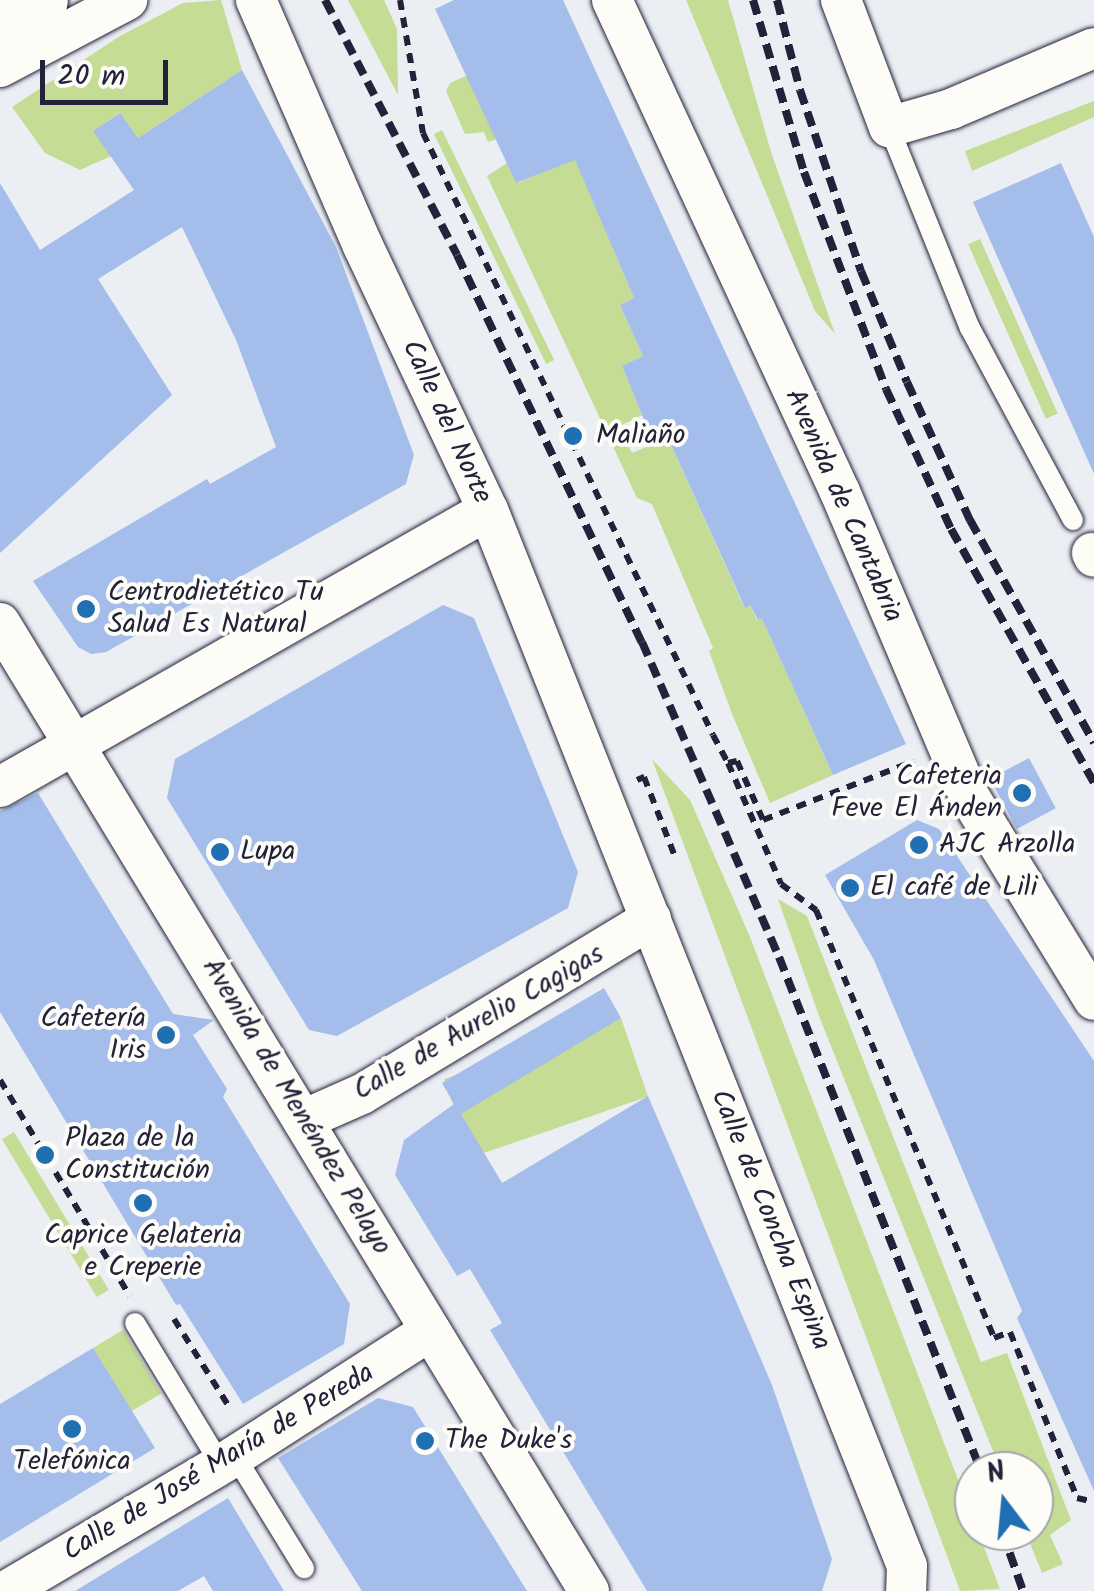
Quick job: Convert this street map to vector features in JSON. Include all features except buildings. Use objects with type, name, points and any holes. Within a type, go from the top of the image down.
[{"type":"street","points":[[0,22],[40,0]]},
{"type":"street","points":[[0,67],[128,0]]},
{"type":"street","name":"Calle del Norte","points":[[256,0],[363,246],[488,510],[624,850]]},
{"type":"street","name":"Avenida de Cantabria","points":[[612,0],[840,492],[953,761],[1094,1000]]},
{"type":"street","points":[[841,0],[889,127],[952,109],[1094,48]]},
{"type":"street","points":[[0,787],[488,510]]},
{"type":"street","name":"Avenida de Menéndez Pelayo","points":[[0,624],[590,1591]]},
{"type":"street","name":"Calle de Concha Espina","points":[[624,850],[907,1566],[906,1591]]},
{"type":"street","name":"Calle de Aurelio Cagigas","points":[[303,1120],[362,1094],[652,919]]},
{"type":"street","name":"Calle de José María de Pereda","points":[[6,1591],[236,1455],[430,1331]]},
{"type":"lane","points":[[889,127],[970,328],[1086,543]]},
{"type":"lane","points":[[135,1313],[236,1455],[304,1568]]},
{"type":"path","points":[[400,0],[423,133],[728,764],[781,884],[816,910],[994,1338],[1010,1332],[1077,1498],[1094,1502]]},
{"type":"path","points":[[728,764],[738,761],[763,820],[921,758],[929,772],[953,761]]},
{"type":"path","points":[[0,1080],[135,1313]]},
{"type":"path","points":[[170,1313],[236,1455]]},
{"type":"green space","points":[[221,0],[242,70],[138,138],[119,113],[94,131],[111,156],[80,170],[45,153],[12,107],[120,36],[183,3]]},
{"type":"green space","points":[[348,0],[384,0],[397,29],[398,95]]},
{"type":"green space","points":[[686,0],[728,0],[771,152],[835,334],[815,311]]},
{"type":"green space","points":[[468,75],[497,139],[488,142],[484,132],[465,134],[446,91],[450,83]]},
{"type":"green space","points":[[1094,101],[1094,117],[972,171],[965,151]]},
{"type":"green space","points":[[442,130],[554,360],[546,364],[434,134]]},
{"type":"green space","points":[[575,159],[634,298],[620,305],[643,356],[622,366],[642,415],[620,426],[632,453],[668,438],[744,607],[750,605],[757,620],[762,619],[833,775],[770,803],[732,714],[709,651],[713,648],[652,504],[637,498],[487,176],[507,163],[517,183]]},
{"type":"green space","points":[[980,239],[1058,413],[1046,419],[968,244]]},
{"type":"green space","points":[[652,759],[690,800],[750,937],[954,1469],[954,1551],[985,1551],[1000,1589],[960,1591]]},
{"type":"green space","points":[[778,899],[807,916],[981,1362],[1007,1353],[1045,1451],[993,1451],[819,1016]]},
{"type":"green space","points":[[621,1018],[648,1096],[471,1157],[444,1079]]},
{"type":"green space","points":[[14,1132],[109,1290],[97,1297],[2,1139]]},
{"type":"green space","points":[[123,1330],[161,1393],[131,1411],[93,1348]]},
{"type":"green space","points":[[1054,1476],[1071,1520],[1054,1532]]},
{"type":"green space","points":[[1054,1544],[1063,1564],[1042,1573],[1033,1551],[1054,1551]]},
{"type":"railway","points":[[325,0],[457,255],[642,642],[779,957],[973,1451]]},
{"type":"railway","points":[[753,0],[804,172],[886,389],[951,529],[1094,783]]},
{"type":"railway","points":[[777,0],[800,90],[861,271],[907,382],[970,520],[1094,743]]},
{"type":"railway","points":[[1009,1551],[1023,1591]]},
{"type":"place","name":"Maliaño","points":[[573,436]]},
{"type":"place","name":"Centrodietético Tu Salud Es Natural","points":[[86,609]]},
{"type":"place","name":"Cafeteria Feve El Ánden","points":[[1022,793]]},
{"type":"place","name":"AJC Arzolla","points":[[919,845]]},
{"type":"place","name":"Lupa","points":[[220,852]]},
{"type":"place","name":"El café de Lili","points":[[850,888]]},
{"type":"place","name":"Cafetería Iris","points":[[166,1035]]},
{"type":"place","name":"Plaza de la Constitución","points":[[45,1155]]},
{"type":"place","name":"Caprice Gelateria e Creperie","points":[[143,1203]]},
{"type":"place","name":"Telefónica","points":[[72,1429]]},
{"type":"place","name":"The Duke's","points":[[425,1441]]}]
